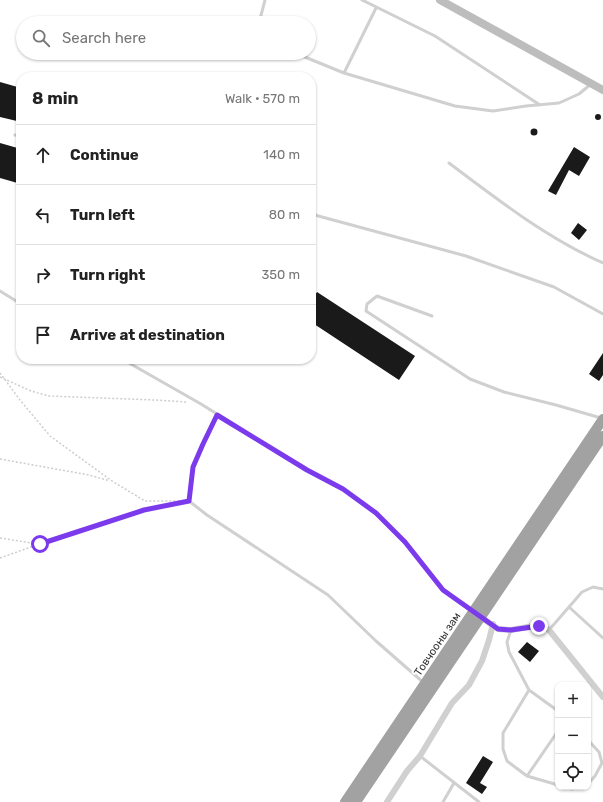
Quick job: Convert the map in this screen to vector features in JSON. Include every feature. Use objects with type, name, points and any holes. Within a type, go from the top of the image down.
[{"type":"highway","name":"Товчооны зам","points":[[356,802],[603,419]]},
{"type":"highway","name":"Товчооны зам","points":[[345,802],[424,684],[477,614],[603,436]]},
{"type":"main road","points":[[440,0],[603,90]]},
{"type":"street","points":[[477,614],[498,629],[511,630],[539,626],[549,630],[603,697]]},
{"type":"street","points":[[387,802],[407,770],[420,756],[452,703],[469,685],[482,661],[493,624]]},
{"type":"lane","points":[[261,16],[265,0]]},
{"type":"lane","points":[[362,0],[435,36],[540,105]]},
{"type":"lane","points":[[344,73],[376,8]]},
{"type":"lane","points":[[312,60],[344,73],[455,106],[493,111],[559,103],[579,94],[591,84]]},
{"type":"lane","points":[[449,163],[514,211],[578,252],[603,263]]},
{"type":"lane","points":[[316,215],[466,256],[554,287],[603,314]]},
{"type":"lane","points":[[0,291],[16,301]]},
{"type":"lane","points":[[432,316],[377,296],[367,304],[366,311],[470,379],[504,392],[603,419]]},
{"type":"lane","points":[[131,364],[201,404],[307,470],[343,489],[376,513],[405,542],[443,590],[477,614]]},
{"type":"lane","points":[[217,415],[193,467],[189,501],[207,515],[328,595],[424,684]]},
{"type":"lane","points":[[549,630],[582,592],[593,587],[603,589]]},
{"type":"lane","points":[[569,607],[603,638]]},
{"type":"lane","points":[[511,630],[507,642],[509,652],[529,690],[555,709]]},
{"type":"lane","points":[[529,690],[503,733],[503,749],[507,761],[527,776],[555,784]]},
{"type":"lane","points":[[527,776],[555,735]]},
{"type":"lane","points":[[591,743],[599,752],[602,764],[591,781]]},
{"type":"lane","points":[[420,756],[479,802]]},
{"type":"lane","points":[[443,802],[454,783]]},
{"type":"path","points":[[0,373],[50,436],[112,481],[145,501],[189,501]]},
{"type":"path","points":[[0,377],[32,391],[49,396],[186,402]]},
{"type":"path","points":[[0,460],[89,475],[112,481]]},
{"type":"path","points":[[0,558],[144,510],[189,501]]},
{"type":"path","points":[[0,538],[40,544]]},
{"type":"building","points":[[0,82],[16,87],[16,121],[0,117]]},
{"type":"building","points":[[598,114],[601,117],[598,120],[595,117]]},
{"type":"building","points":[[534,129],[537,132],[534,135],[531,132]]},
{"type":"building","points":[[0,143],[16,148],[16,183],[0,178]]},
{"type":"building","points":[[574,147],[590,157],[579,176],[569,170],[556,195],[548,191]]},
{"type":"building","points":[[578,223],[587,230],[579,240],[571,233]]},
{"type":"building","points":[[317,292],[415,356],[399,380],[316,325]]},
{"type":"building","points":[[603,353],[603,375],[599,381],[589,374]]},
{"type":"building","points":[[527,642],[539,651],[530,662],[518,652]]},
{"type":"building","points":[[483,756],[493,762],[480,783],[487,787],[482,794],[466,783]]},
{"type":"route","points":[[40,544],[144,510],[189,501],[193,467],[217,415],[271,446],[307,470],[343,489],[376,513],[405,542],[443,590],[498,629],[511,630],[539,626]]}]
